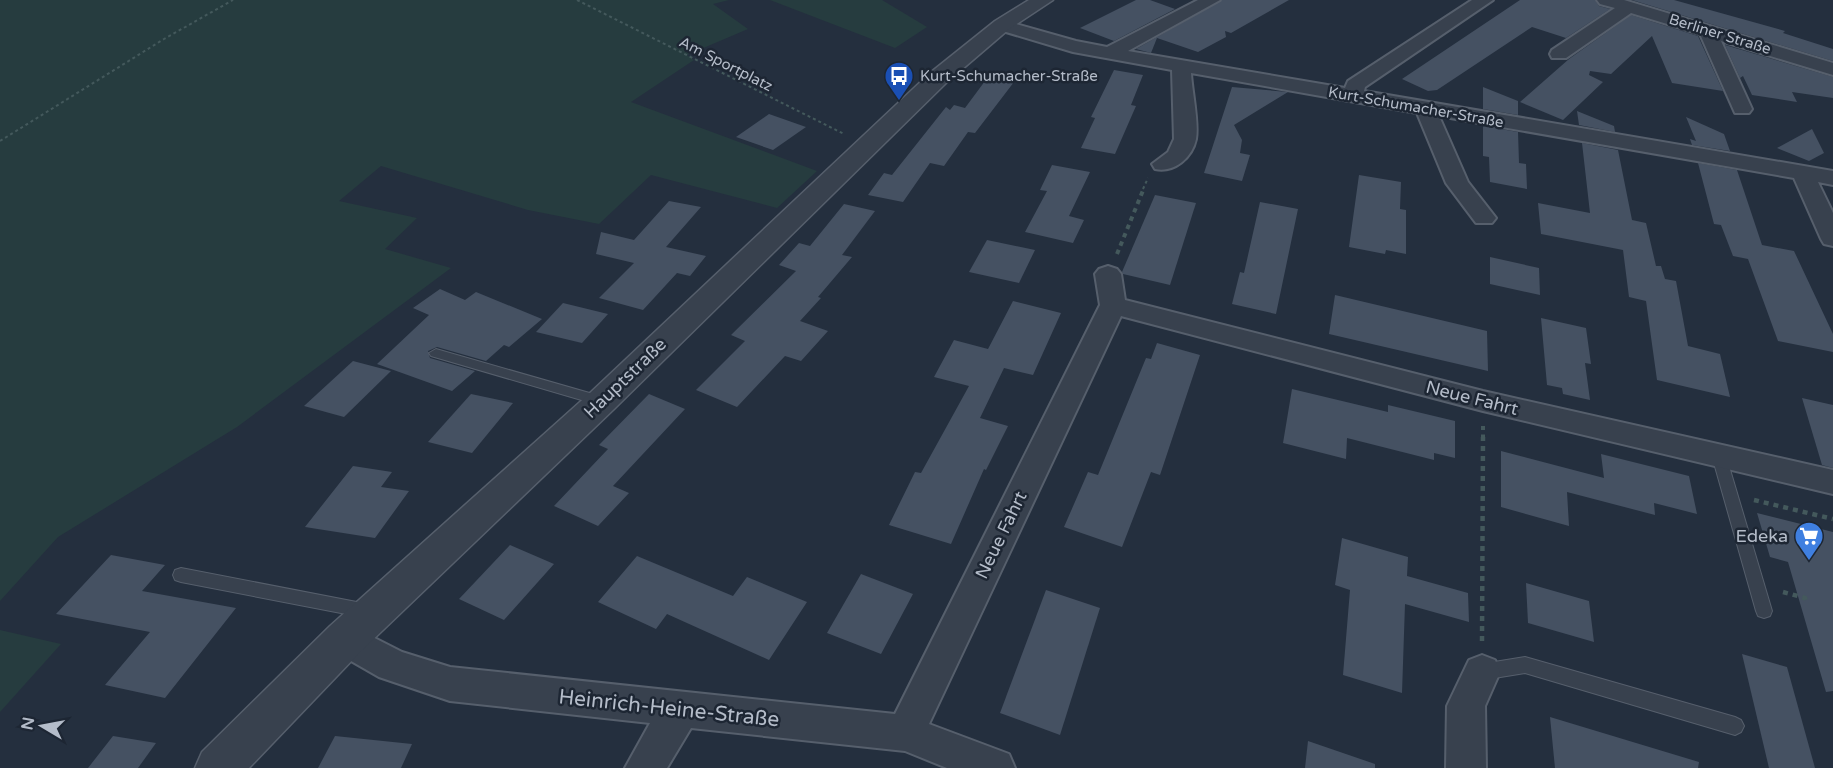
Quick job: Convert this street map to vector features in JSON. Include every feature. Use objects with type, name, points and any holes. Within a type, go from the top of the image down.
[{"type":"street","name":"Hauptstraße","points":[[218,768],[345,639],[602,401],[938,78],[1002,25],[1043,0]]},
{"type":"street","points":[[1111,52],[1211,0]]},
{"type":"street","points":[[1354,97],[1355,85],[1484,0]]},
{"type":"street","name":"Berliner Straße","points":[[1606,0],[1833,69]]},
{"type":"street","points":[[1560,54],[1628,7]]},
{"type":"street","name":"Kurt-Schumacher-Straße","points":[[1002,25],[1073,46],[1181,66],[1426,110],[1833,178]]},
{"type":"street","points":[[1707,30],[1742,109]]},
{"type":"street","points":[[1163,164],[1177,156],[1185,139],[1181,66]]},
{"type":"street","points":[[1426,110],[1457,183],[1484,219]]},
{"type":"street","points":[[1803,173],[1833,239]]},
{"type":"street","points":[[1108,274],[1113,305]]},
{"type":"street","name":"Neue Fahrt","points":[[905,733],[1113,305],[1483,401],[1833,482]]},
{"type":"street","name":"Heinrich-Heine-Straße","points":[[345,639],[392,664],[450,684],[905,733],[995,768]]},
{"type":"street","points":[[1466,768],[1466,706],[1482,672]]},
{"type":"street","points":[[645,768],[680,710]]},
{"type":"lane","points":[[436,353],[602,401]]},
{"type":"lane","points":[[1719,456],[1764,611]]},
{"type":"lane","points":[[181,575],[373,613]]},
{"type":"lane","points":[[1482,672],[1525,665],[1735,726]]},
{"type":"path","points":[[0,141],[164,39],[233,0]]},
{"type":"path","name":"Am Sportplatz","points":[[577,0],[867,146]]},
{"type":"path","points":[[1108,274],[1150,173],[1163,164]]},
{"type":"path","points":[[1482,672],[1483,401]]},
{"type":"path","points":[[1753,499],[1833,519]]},
{"type":"green space","points":[[0,0],[729,0],[713,4],[748,29],[687,55],[694,60],[631,102],[817,171],[777,208],[651,175],[599,224],[528,210],[381,166],[339,201],[417,218],[385,249],[451,268],[237,427],[58,537],[0,601]]},
{"type":"green space","points":[[770,0],[882,0],[927,27],[895,48]]},
{"type":"green space","points":[[0,630],[61,644],[0,712]]},
{"type":"building","points":[[1136,0],[1150,0],[1175,9],[1114,41],[1080,28]]},
{"type":"building","points":[[1222,0],[1289,0],[1231,33],[1225,31],[1226,37],[1198,52],[1157,38],[1151,53],[1136,49]]},
{"type":"building","points":[[1520,0],[1595,0],[1599,6],[1610,9],[1566,38],[1532,27],[1437,90],[1428,91],[1402,79]]},
{"type":"building","points":[[1632,0],[1674,0],[1785,31],[1783,33],[1833,49],[1833,61]]},
{"type":"building","points":[[1631,15],[1698,36],[1723,91],[1672,83],[1652,36],[1611,74],[1590,71],[1589,75],[1603,82],[1563,120],[1520,102],[1569,59]]},
{"type":"building","points":[[1725,45],[1833,77],[1833,98],[1792,92],[1797,102],[1752,95],[1743,76],[1740,78]]},
{"type":"building","points":[[1114,70],[1143,75],[1131,105],[1136,106],[1115,154],[1081,148],[1095,118],[1091,117]]},
{"type":"building","points":[[988,77],[1014,82],[975,133],[968,132],[944,166],[930,163],[903,202],[868,195],[884,173],[892,175],[946,107],[950,110],[954,105],[965,108]]},
{"type":"building","points":[[1232,87],[1288,92],[1234,125],[1242,140],[1240,153],[1250,155],[1242,181],[1204,173]]},
{"type":"building","points":[[1483,87],[1518,101],[1518,115],[1483,109]]},
{"type":"building","points":[[1577,111],[1614,126],[1615,132],[1579,125]]},
{"type":"building","points":[[769,114],[806,127],[773,150],[736,137]]},
{"type":"building","points":[[1686,117],[1724,134],[1730,151],[1692,145],[1690,139],[1696,141]]},
{"type":"building","points":[[1483,126],[1518,132],[1519,163],[1526,164],[1527,189],[1490,182],[1489,157],[1483,156]]},
{"type":"building","points":[[1812,129],[1824,153],[1809,161],[1777,148]]},
{"type":"building","points":[[1582,143],[1618,150],[1632,220],[1646,223],[1656,266],[1661,266],[1665,279],[1676,281],[1688,346],[1720,354],[1730,397],[1657,380],[1646,301],[1629,297],[1623,250],[1541,234],[1538,203],[1590,213]]},
{"type":"building","points":[[1698,163],[1737,170],[1762,245],[1794,251],[1833,334],[1833,352],[1778,341],[1748,259],[1733,256],[1721,225],[1714,224]]},
{"type":"building","points":[[1052,165],[1090,172],[1069,216],[1084,220],[1073,243],[1025,232],[1047,191],[1040,190]]},
{"type":"building","points":[[1359,175],[1401,182],[1400,209],[1406,210],[1406,254],[1386,250],[1385,254],[1349,247]]},
{"type":"building","points":[[1155,195],[1196,203],[1170,285],[1122,272]]},
{"type":"building","points":[[669,201],[701,207],[666,247],[706,256],[690,276],[677,273],[643,310],[599,298],[634,263],[596,254],[601,232],[634,240]]},
{"type":"building","points":[[1260,202],[1298,209],[1276,314],[1232,304],[1240,272],[1244,273]]},
{"type":"building","points":[[844,204],[875,211],[842,255],[852,257],[800,321],[828,331],[801,361],[785,356],[737,407],[696,390],[745,341],[731,335],[796,271],[779,265],[799,243],[810,246]]},
{"type":"building","points":[[987,240],[1035,250],[1019,283],[969,272]]},
{"type":"building","points":[[1490,257],[1539,268],[1540,295],[1490,284]]},
{"type":"building","points":[[440,289],[465,300],[476,292],[542,319],[509,347],[504,345],[486,361],[437,347],[428,351],[430,358],[475,371],[452,391],[377,364],[429,315],[413,308]]},
{"type":"building","points":[[1335,295],[1487,331],[1488,371],[1329,334]]},
{"type":"building","points":[[1013,301],[1061,313],[1033,375],[1004,368],[980,418],[1008,426],[986,470],[984,469],[951,544],[889,525],[915,472],[921,473],[969,386],[934,377],[954,340],[988,349]]},
{"type":"building","points":[[563,303],[608,314],[582,343],[536,332]]},
{"type":"building","points":[[1541,318],[1586,328],[1591,364],[1585,363],[1590,400],[1563,394],[1562,388],[1547,385]]},
{"type":"building","points":[[1157,343],[1200,355],[1160,475],[1151,472],[1122,547],[1064,527],[1088,472],[1098,475],[1146,358],[1151,359]]},
{"type":"building","points":[[353,361],[391,371],[344,417],[304,406]]},
{"type":"building","points":[[1292,389],[1388,412],[1388,405],[1455,421],[1455,458],[1434,453],[1434,460],[1347,438],[1346,459],[1283,443]]},
{"type":"building","points":[[471,394],[513,403],[472,453],[428,442]]},
{"type":"building","points":[[649,394],[685,409],[613,486],[629,493],[598,526],[554,506],[608,449],[599,445]]},
{"type":"building","points":[[1802,398],[1833,405],[1833,468],[1822,465]]},
{"type":"building","points":[[1501,451],[1604,478],[1601,454],[1689,476],[1697,514],[1654,503],[1655,515],[1567,492],[1569,526],[1501,507]]},
{"type":"building","points":[[353,466],[392,472],[381,487],[409,491],[375,538],[305,527]]},
{"type":"building","name":"Edeka","points":[[1757,513],[1833,532],[1833,691],[1826,692],[1788,562],[1770,557]]},
{"type":"building","points":[[1342,538],[1408,557],[1407,576],[1468,593],[1469,622],[1405,604],[1402,693],[1343,675],[1350,590],[1335,585]]},
{"type":"building","points":[[510,545],[554,564],[504,620],[459,599]]},
{"type":"building","points":[[111,555],[165,565],[142,591],[236,608],[165,698],[105,685],[150,632],[56,614]]},
{"type":"building","points":[[637,556],[733,596],[747,577],[807,602],[769,660],[667,614],[656,629],[598,602]]},
{"type":"building","points":[[861,574],[913,594],[881,654],[827,633]]},
{"type":"building","points":[[1526,583],[1589,601],[1594,642],[1528,623]]},
{"type":"building","points":[[1046,590],[1100,608],[1060,735],[1000,713]]},
{"type":"building","points":[[1742,654],[1787,667],[1815,768],[1769,768]]},
{"type":"building","points":[[1550,717],[1699,762],[1698,768],[1555,768]]},
{"type":"building","points":[[113,736],[156,743],[138,768],[88,768]]},
{"type":"building","points":[[335,736],[412,744],[401,768],[318,768]]},
{"type":"building","points":[[1308,741],[1375,764],[1375,768],[1305,768]]},
{"type":"place","name":"Kurt-Schumacher-Straße","points":[[899,102]]},
{"type":"place","name":"Edeka","points":[[1809,562]]}]
